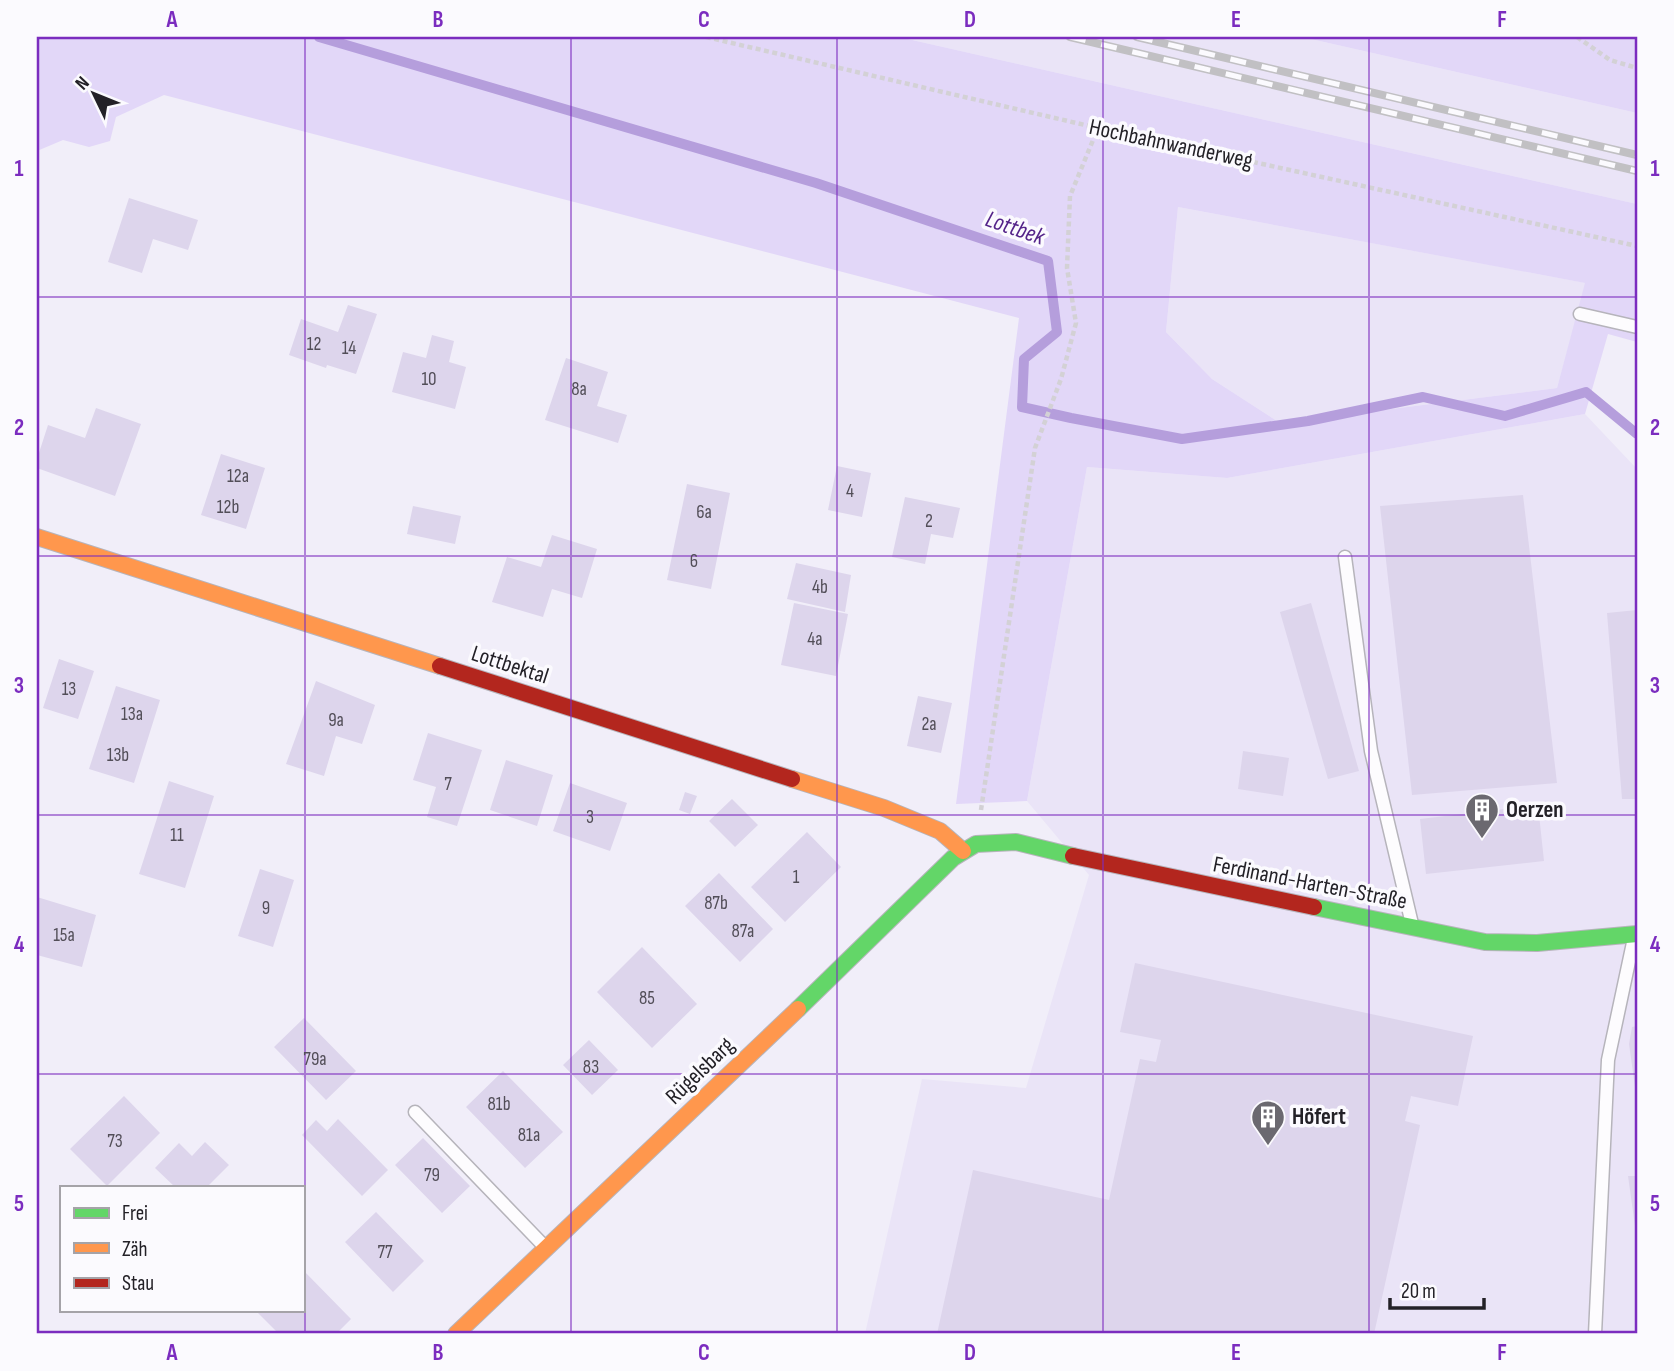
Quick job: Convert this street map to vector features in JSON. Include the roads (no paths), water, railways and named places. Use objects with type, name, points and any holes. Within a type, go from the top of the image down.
[{"type":"street","name":"Lottbektal","points":[[37,537],[884,808],[940,831],[970,847]]},
{"type":"street","name":"Ferdinand-Harten-Straße","points":[[970,847],[1016,842],[1136,871],[1485,942],[1510,944],[1636,934]]},
{"type":"street","name":"Rügelsbarg","points":[[456,1334],[953,858],[970,847]]},
{"type":"lane","points":[[1580,314],[1637,327]]},
{"type":"lane","points":[[1345,557],[1371,751],[1413,928]]},
{"type":"lane","points":[[1595,1334],[1608,1060],[1636,934]]},
{"type":"lane","points":[[415,1111],[547,1249]]},
{"type":"waterway","name":"Lottbek","points":[[319,37],[816,183],[1048,261],[1057,332],[1024,359],[1022,407],[1182,439],[1308,421],[1423,397],[1505,416],[1586,392],[1637,434]]},
{"type":"railway","points":[[1070,37],[1637,171]]},
{"type":"railway","points":[[1137,37],[1637,155]]},
{"type":"place","name":"Oerzen","points":[[1482,840]]},
{"type":"place","name":"Höfert","points":[[1268,1147]]}]
